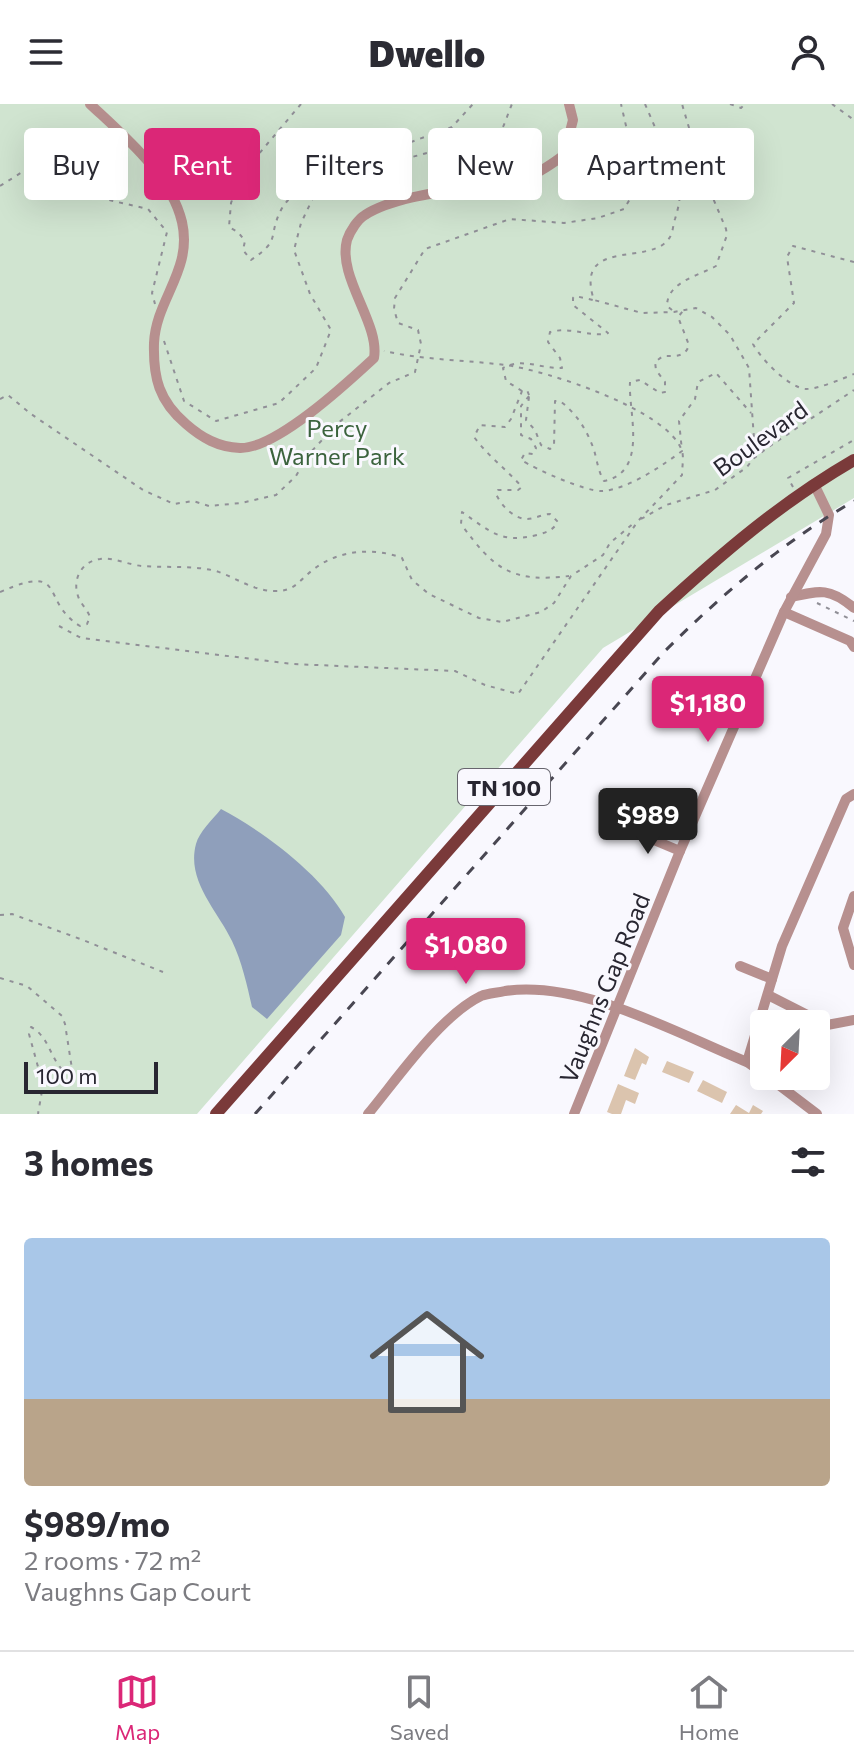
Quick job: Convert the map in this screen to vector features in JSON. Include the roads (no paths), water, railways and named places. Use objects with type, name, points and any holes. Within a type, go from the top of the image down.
[{"type":"main road","name":"TN 100","points":[[216,1114],[659,611],[734,543],[797,494],[854,460]]},
{"type":"street","points":[[90,104],[157,173],[174,198],[182,222],[185,253],[158,320],[154,341],[159,392],[178,417],[206,441],[241,448],[265,442],[292,425],[374,358],[372,334],[355,295],[346,242],[363,216],[409,198],[529,176],[564,155],[573,120],[569,104]]},
{"type":"street","name":"Vaughns Gap Road","points":[[574,1114],[680,851],[784,612],[826,534],[829,515],[814,484]]},
{"type":"street","points":[[791,597],[816,591],[836,593],[854,608]]},
{"type":"street","points":[[784,612],[850,641],[854,647]]},
{"type":"street","points":[[747,1062],[782,946],[846,799],[854,794]]},
{"type":"street","points":[[630,830],[680,851]]},
{"type":"street","points":[[854,896],[843,928],[854,965]]},
{"type":"street","points":[[740,966],[772,979]]},
{"type":"street","points":[[368,1114],[447,1020],[482,995],[521,989],[570,993],[617,1008],[750,1064]]},
{"type":"street","points":[[768,995],[827,1025],[854,1020]]},
{"type":"street","points":[[786,1090],[817,1114]]},
{"type":"water","points":[[221,809],[255,829],[307,870],[345,917],[341,935],[267,1019],[252,1007],[236,949],[195,871],[198,839]]},
{"type":"railway","points":[[255,1114],[663,653],[754,571],[802,534],[854,501]]},
{"type":"park label","name":"Percy Warner Park","points":[[337,441]]}]
